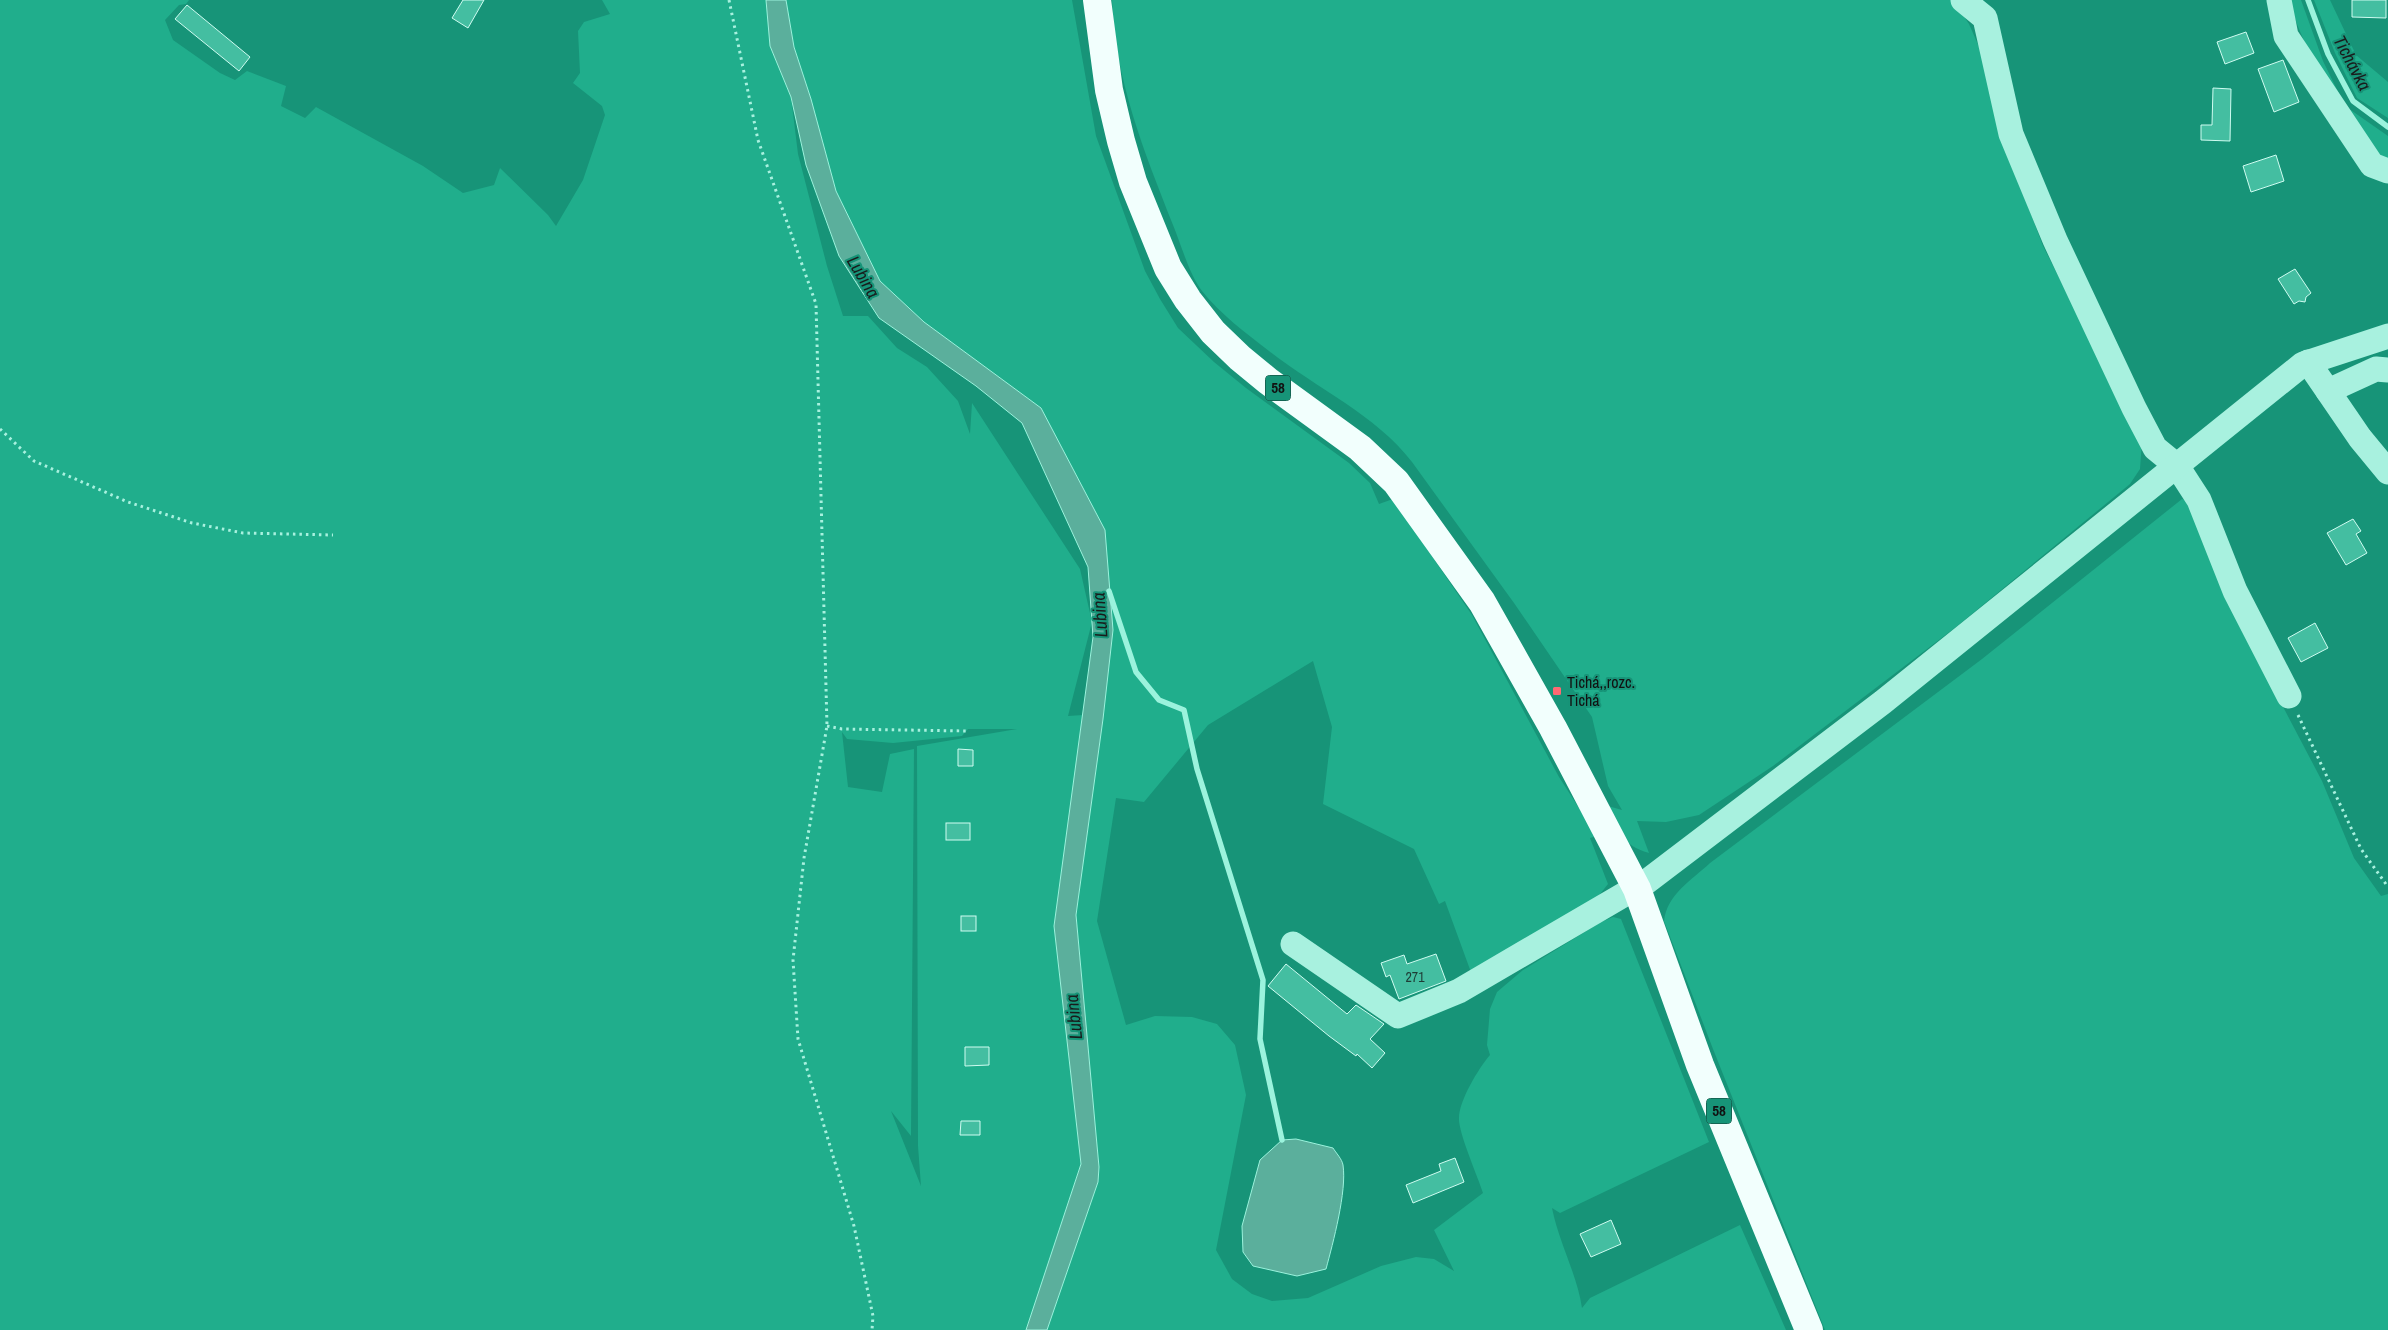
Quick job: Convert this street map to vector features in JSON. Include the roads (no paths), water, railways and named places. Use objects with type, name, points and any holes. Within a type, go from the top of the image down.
[{"type":"main road","name":"58","points":[[1097,0],[1109,90],[1133,182],[1168,268],[1188,300],[1213,332],[1240,358],[1268,381],[1360,448],[1396,482],[1482,602],[1638,889],[1700,1065],[1809,1330]]},
{"type":"street","points":[[1963,0],[1985,18],[2011,134],[2055,240],[2134,408],[2155,448],[2177,466],[2199,500],[2236,591],[2289,696]]},
{"type":"street","points":[[2279,0],[2286,36],[2372,165],[2388,172]]},
{"type":"street","points":[[1293,944],[1398,1016],[1459,991],[1626,894],[1638,889],[1883,702],[2303,364],[2388,336]]},
{"type":"street","points":[[2308,362],[2360,438],[2388,472]]},
{"type":"street","points":[[2328,391],[2376,369],[2388,370]]},
{"type":"water","name":"Lubina","points":[[766,0],[786,0],[794,47],[811,99],[836,191],[880,281],[924,322],[1041,408],[1105,530],[1113,630],[1103,719],[1076,915],[1099,1167],[1098,1182],[1047,1330],[1026,1330],[1081,1164],[1054,926],[1093,637],[1088,567],[1022,423],[976,386],[879,318],[839,256],[806,165],[791,97],[770,46]]},
{"type":"water","points":[[1296,1139],[1333,1148],[1342,1163],[1344,1176],[1339,1217],[1326,1269],[1297,1276],[1253,1266],[1243,1252],[1242,1226],[1260,1160],[1282,1140]]},
{"type":"waterway","name":"Tichávka","points":[[2308,0],[2328,54],[2353,101],[2388,127]]},
{"type":"waterway","name":"Lubina","points":[[1109,591],[1136,672],[1159,700],[1184,710],[1197,769],[1263,980],[1260,1039],[1282,1140]]},
{"type":"place","name":"Tichá,,rozc. Tichá","points":[[1557,691]]}]
